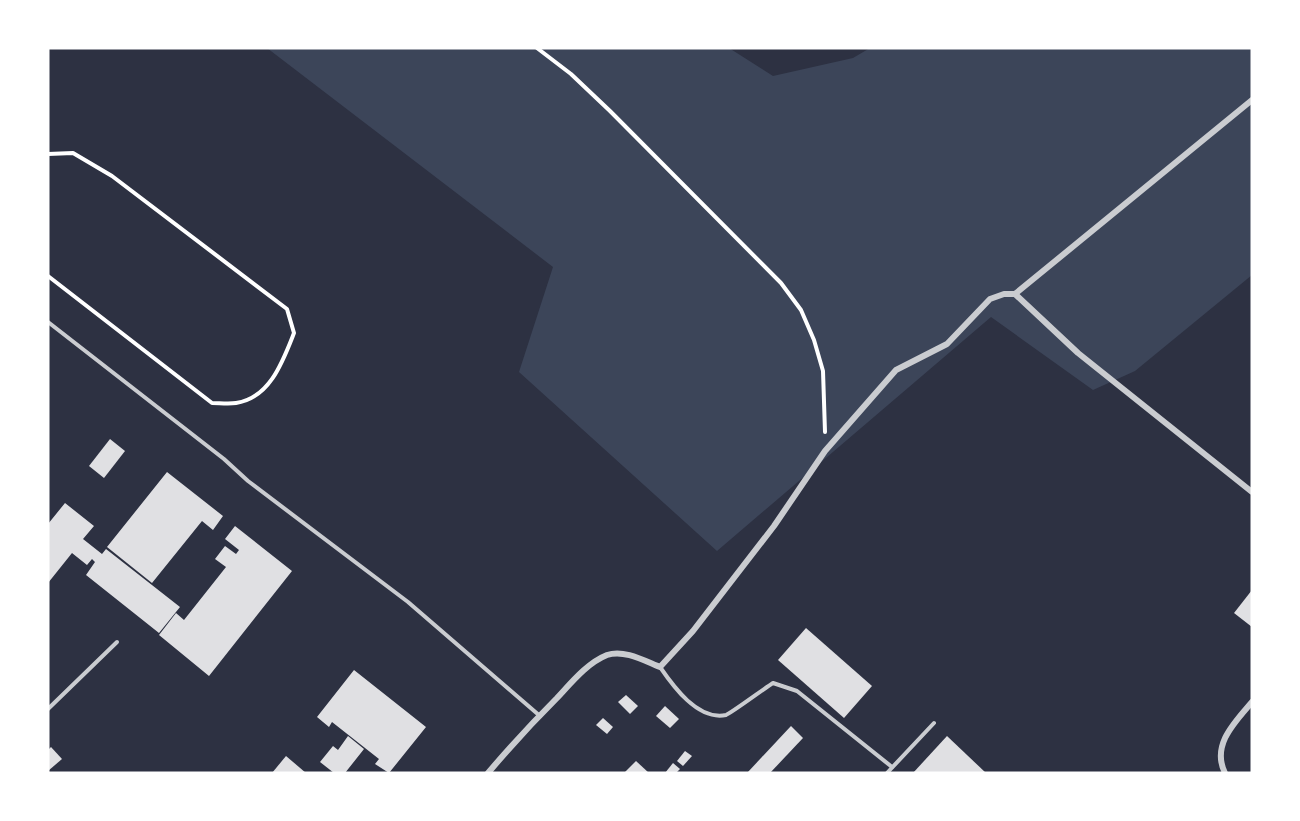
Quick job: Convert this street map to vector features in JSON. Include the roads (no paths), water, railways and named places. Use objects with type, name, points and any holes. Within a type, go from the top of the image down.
[{"type":"street","points":[[488,773],[585,670],[608,655],[622,654],[660,667],[693,631],[774,526],[825,451],[896,370],[947,344],[990,298],[1015,294],[1252,100]]},
{"type":"street","points":[[1015,294],[1078,353],[1252,492]]},
{"type":"street","points":[[1226,773],[1221,764],[1222,741],[1252,702]]},
{"type":"lane","points":[[48,322],[224,459],[248,481],[408,602],[540,716]]},
{"type":"lane","points":[[48,709],[117,642]]},
{"type":"lane","points":[[660,667],[678,694],[705,713],[726,715],[773,683],[797,691],[892,767]]},
{"type":"lane","points":[[887,773],[934,723]]}]
